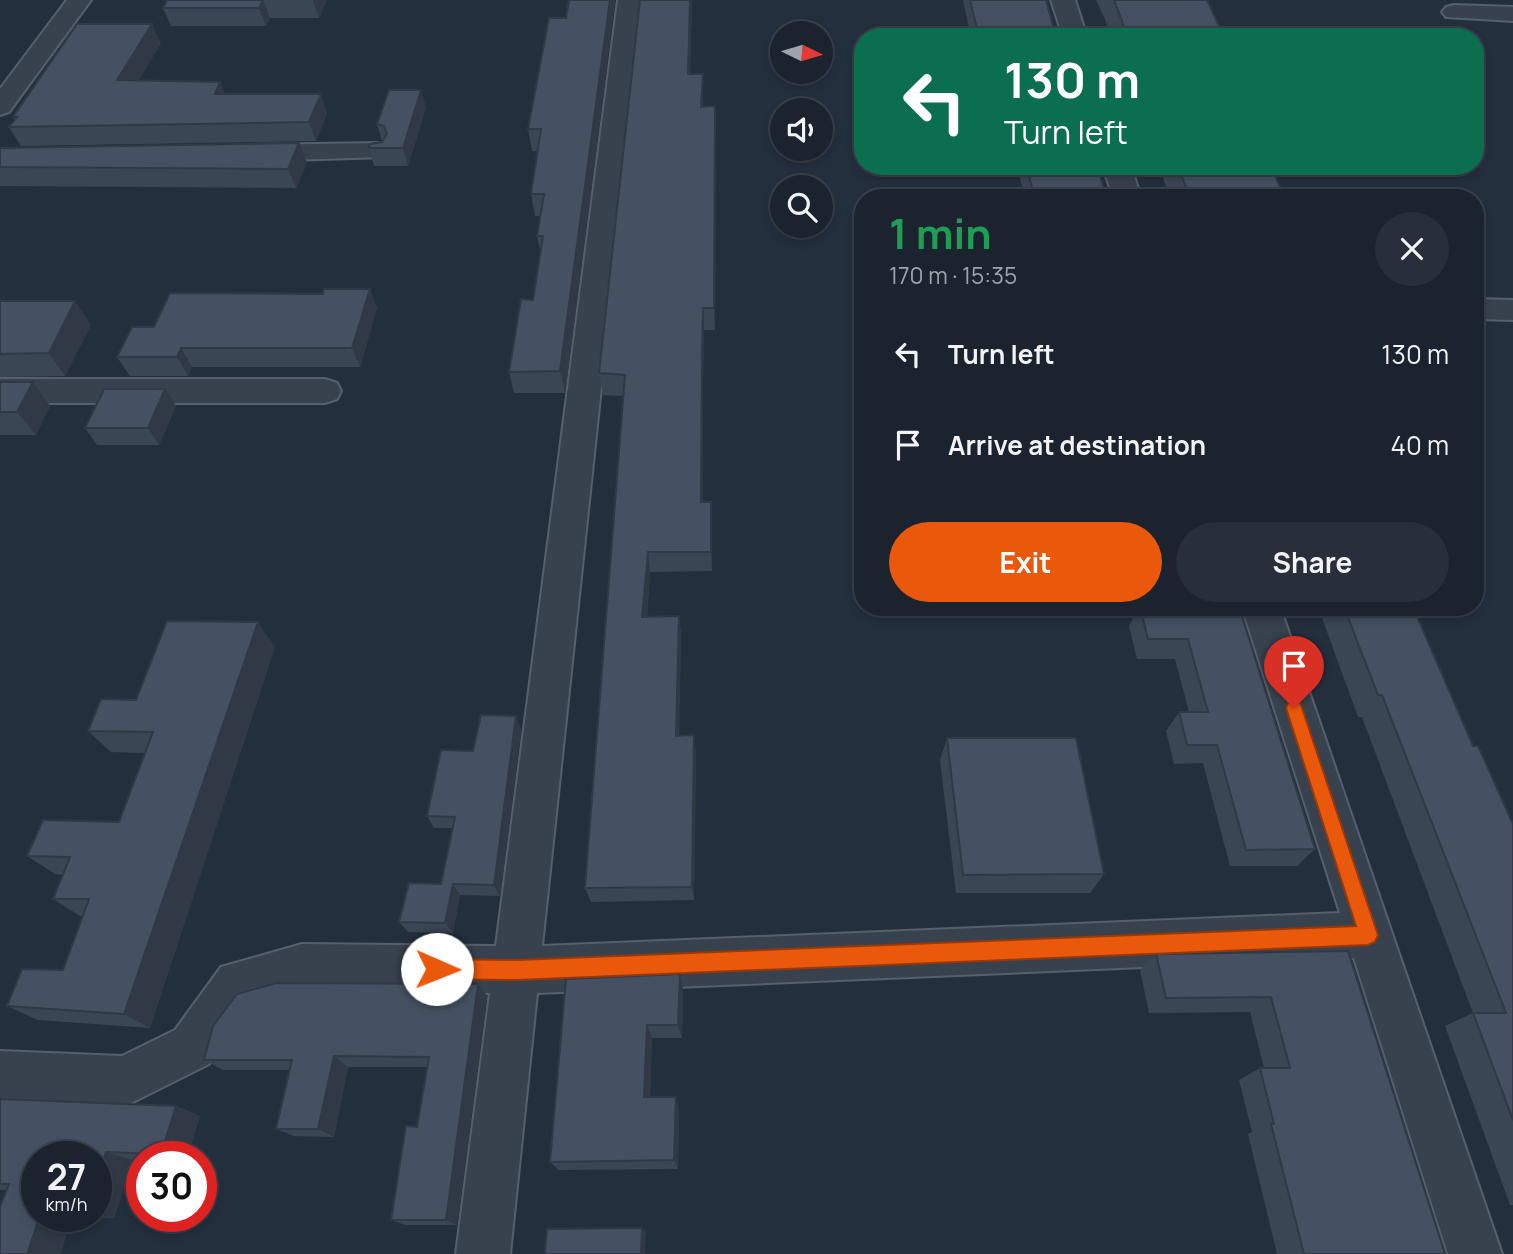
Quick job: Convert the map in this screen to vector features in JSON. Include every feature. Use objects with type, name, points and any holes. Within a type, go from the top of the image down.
[{"type":"street","points":[[0,107],[79,0]]},
{"type":"street","points":[[483,1254],[630,0]]},
{"type":"street","points":[[1063,0],[1072,28]]},
{"type":"street","points":[[1455,14],[1513,14]]},
{"type":"street","points":[[223,153],[377,151]]},
{"type":"street","points":[[1484,309],[1513,310]]},
{"type":"street","points":[[0,391],[325,391]]},
{"type":"street","points":[[1264,616],[1475,1254]]},
{"type":"street","points":[[0,1076],[125,1081],[192,1047],[238,984],[302,967],[518,970],[1368,935]]},
{"type":"building","points":[[167,0],[263,0],[259,8],[163,8]]},
{"type":"building","points":[[569,0],[610,0],[560,371],[509,372],[521,299],[533,300],[543,236],[537,236],[544,194],[531,194],[541,129],[528,129],[549,18],[566,18]]},
{"type":"building","points":[[640,0],[690,0],[688,74],[703,74],[701,107],[715,106],[714,308],[703,308],[702,360],[701,502],[711,502],[711,552],[648,552],[642,617],[679,616],[676,736],[694,735],[692,887],[585,888],[625,375],[599,373]]},
{"type":"building","points":[[970,0],[1046,0],[1054,28],[977,28]]},
{"type":"building","points":[[1114,0],[1207,0],[1220,28],[1125,28]]},
{"type":"building","points":[[77,24],[152,24],[117,80],[220,82],[215,94],[321,94],[309,122],[9,127],[17,117],[13,117]]},
{"type":"building","points":[[389,90],[421,90],[403,148],[369,148],[370,144],[382,142],[387,134],[384,126],[377,124]]},
{"type":"building","points":[[299,143],[288,169],[0,167],[0,148]]},
{"type":"building","points":[[1029,175],[1100,175],[1104,189],[1032,189]]},
{"type":"building","points":[[1181,175],[1275,175],[1281,189],[1187,189]]},
{"type":"building","points":[[324,289],[370,289],[352,348],[181,348],[177,357],[117,357],[132,327],[154,327],[170,293],[323,294]]},
{"type":"building","points":[[0,301],[75,301],[49,353],[0,354]]},
{"type":"building","points":[[0,382],[33,382],[17,412],[0,412]]},
{"type":"building","points":[[104,389],[165,389],[148,428],[85,428]]},
{"type":"building","points":[[1142,616],[1242,616],[1315,849],[1246,850],[1217,745],[1187,745],[1179,712],[1208,712],[1188,639],[1148,639]]},
{"type":"building","points":[[1347,616],[1417,616],[1473,746],[1478,746],[1513,824],[1513,1120],[1473,1013],[1506,1013],[1382,695],[1378,695]]},
{"type":"building","points":[[167,621],[258,622],[124,1014],[7,1006],[22,969],[63,970],[89,899],[53,899],[70,857],[27,856],[43,820],[119,822],[153,732],[88,731],[101,699],[136,700]]},
{"type":"building","points":[[481,715],[516,716],[494,885],[453,884],[445,923],[399,922],[409,883],[441,884],[455,817],[427,816],[441,750],[473,751]]},
{"type":"building","points":[[947,738],[1076,738],[1104,874],[963,875]]},
{"type":"building","points":[[1348,951],[1445,1254],[1304,1254],[1271,1124],[1274,1124],[1260,1068],[1290,1068],[1271,997],[1166,998],[1156,954]]},
{"type":"building","points":[[680,974],[678,1025],[647,1025],[644,1097],[676,1097],[674,1160],[550,1162],[566,979]]},
{"type":"building","points":[[277,983],[478,984],[446,1220],[391,1220],[406,1126],[417,1127],[429,1057],[334,1056],[318,1129],[276,1129],[292,1060],[204,1060],[213,1026],[237,994]]},
{"type":"building","points":[[0,1099],[176,1106],[165,1141],[126,1141],[126,1153],[112,1152],[112,1141],[21,1141],[21,1232],[35,1232],[27,1254],[0,1254],[0,1207],[9,1184],[0,1184]]},
{"type":"building","points":[[642,1228],[641,1254],[545,1254],[547,1229]]},
{"type":"route","points":[[437,969],[518,970],[1368,935],[1294,708]]}]
